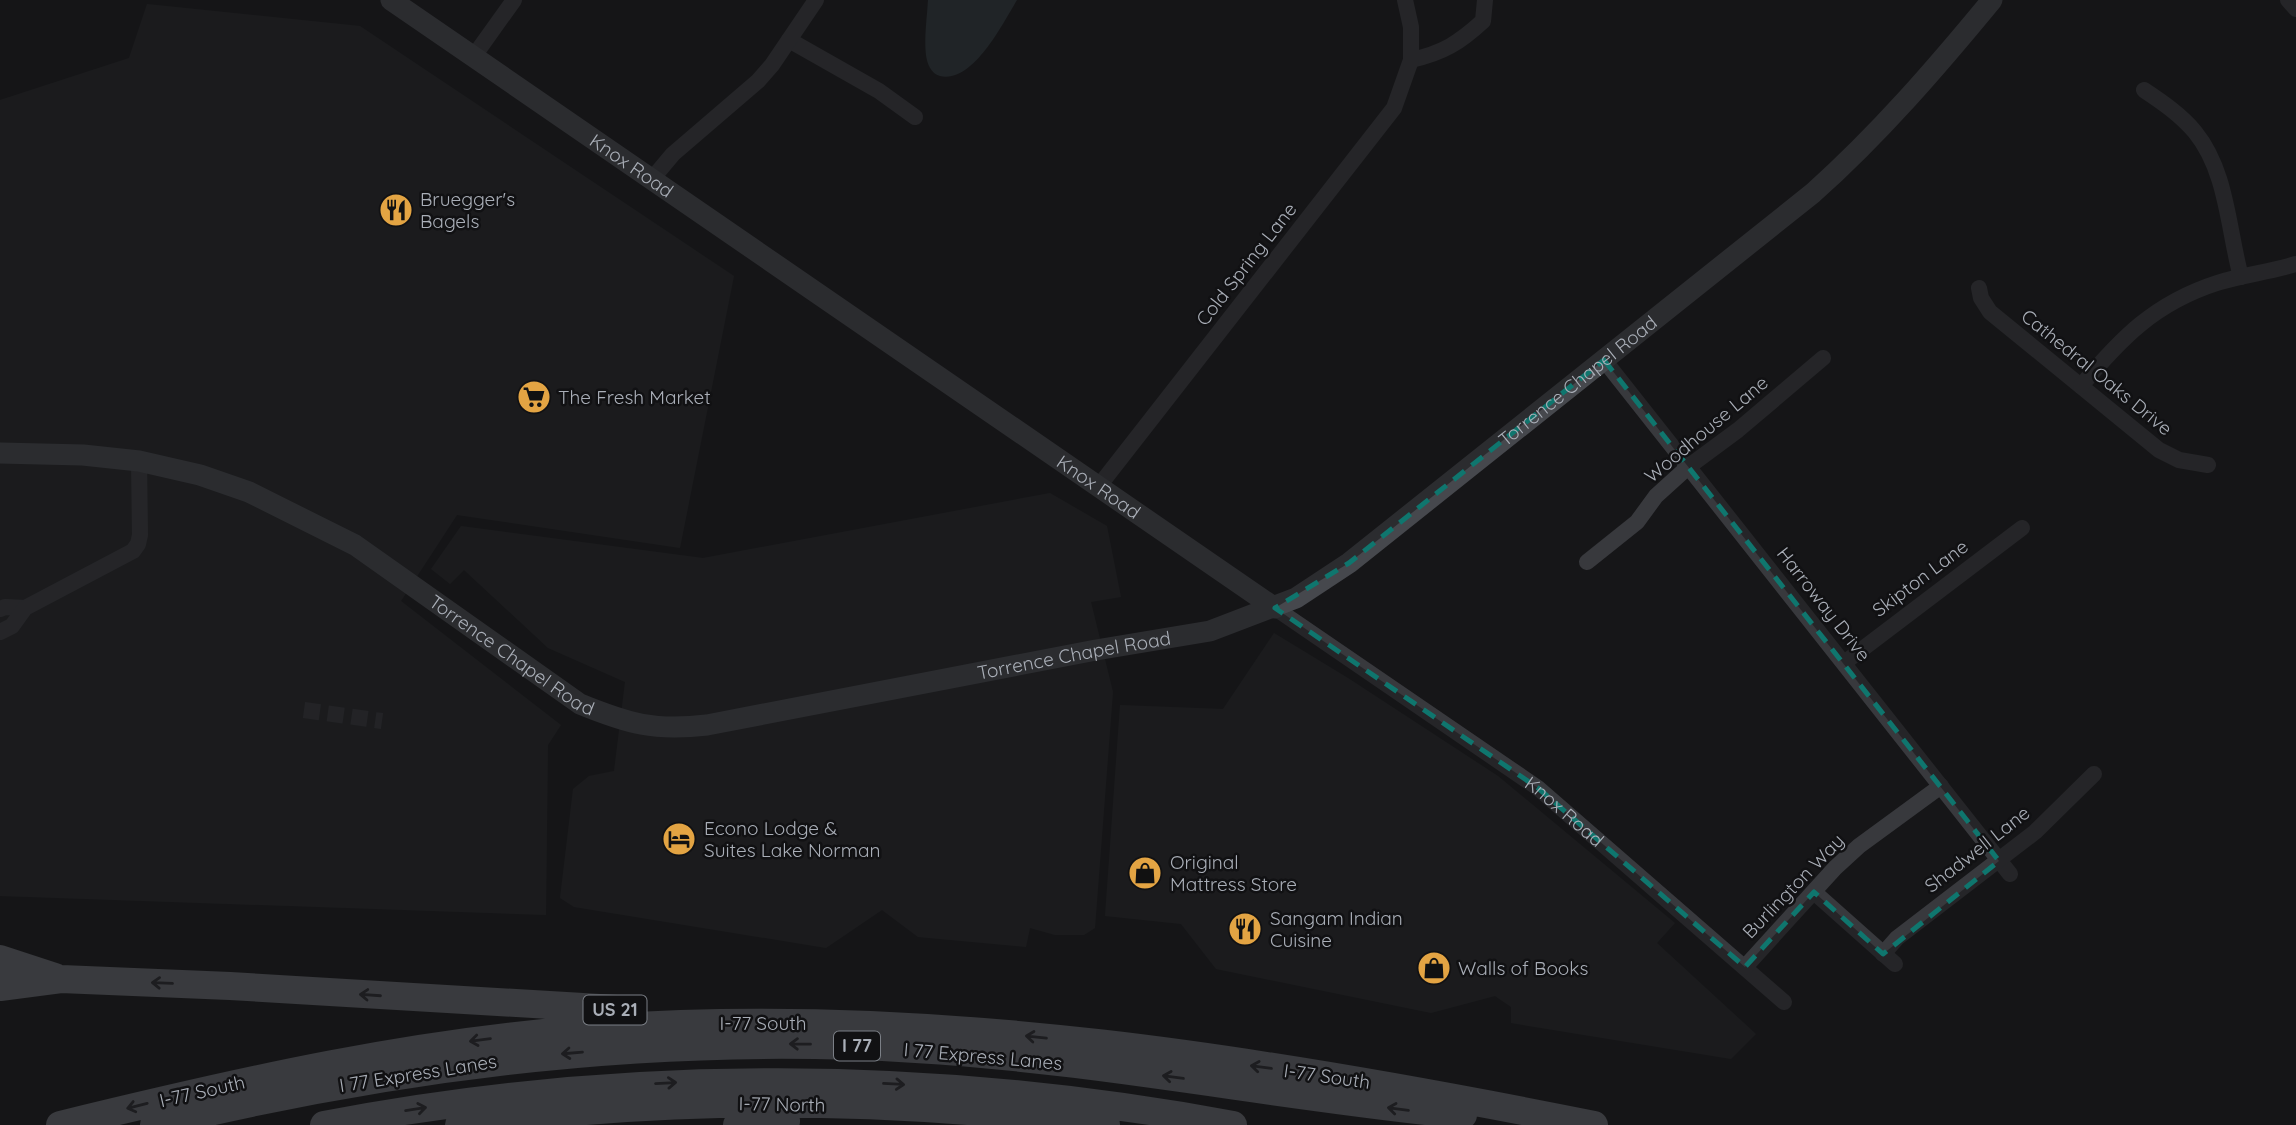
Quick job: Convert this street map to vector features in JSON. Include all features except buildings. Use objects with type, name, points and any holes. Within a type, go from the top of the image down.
[{"type":"highway","points":[[0,959],[61,979]]},
{"type":"highway","name":"US 21","points":[[0,988],[61,979],[230,986],[793,1022]]},
{"type":"highway","name":"I-77 South","points":[[60,1125],[286,1072],[450,1044],[602,1028],[793,1022],[920,1027],[1123,1048],[1404,1087],[1594,1125]]},
{"type":"highway","name":"I 77 Express Lanes","points":[[154,1125],[353,1082],[478,1063],[603,1050],[793,1044],[919,1049],[1045,1060],[1401,1109],[1563,1125]]},
{"type":"highway","name":"I 77 Express Lanes","points":[[324,1125],[421,1108],[544,1092],[668,1083],[780,1081],[904,1085],[991,1092],[1153,1111],[1233,1125]]},
{"type":"highway","name":"I-77 North","points":[[459,1125],[547,1114],[669,1105],[792,1103],[900,1107],[1039,1117],[1106,1125]]},
{"type":"highway","points":[[737,1125],[764,1121],[828,1121],[900,1107]]},
{"type":"street","name":"Knox Road","points":[[391,0],[1538,788],[1784,1002]]},
{"type":"street","points":[[474,57],[514,0]]},
{"type":"street","points":[[652,179],[673,154],[758,81],[816,0]]},
{"type":"street","name":"Cold Spring Lane","points":[[1099,486],[1394,108],[1411,60],[1410,27],[1405,0]]},
{"type":"street","points":[[1411,60],[1436,55],[1461,41],[1483,22],[1485,0]]},
{"type":"street","name":"Torrence Chapel Road","points":[[0,453],[83,454],[139,461],[227,482],[355,545],[580,704],[620,721],[651,728],[678,729],[707,725],[1210,631],[1275,608],[1306,593],[1349,563],[1814,193],[1888,121],[1992,0]]},
{"type":"street","points":[[2288,0],[2296,9]]},
{"type":"street","points":[[789,40],[879,91],[915,117]]},
{"type":"street","points":[[2144,90],[2178,115],[2207,149],[2221,187],[2241,277]]},
{"type":"street","points":[[2081,387],[2124,336],[2156,311],[2216,283],[2296,264]]},
{"type":"street","name":"Cathedral Oaks Drive","points":[[1979,288],[1981,298],[1990,312],[2159,450],[2179,460],[2208,465]]},
{"type":"street","name":"Woodhouse Lane","points":[[1587,562],[1637,522],[1661,491],[1688,467],[1738,430],[1824,358]]},
{"type":"street","name":"Harroway Drive","points":[[1604,360],[2010,874]]},
{"type":"street","points":[[0,632],[12,626],[25,608],[133,551],[140,536],[139,461]]},
{"type":"street","name":"Skipton Lane","points":[[1844,663],[2022,528]]},
{"type":"street","points":[[0,609],[25,608]]},
{"type":"street","name":"Shadwell Lane","points":[[1814,892],[1889,959],[1897,938],[1999,861],[2052,817],[2094,775]]},
{"type":"street","name":"Burlington Way","points":[[1745,967],[1858,846],[1941,786]]},
{"type":"highlighted area","points":[[1604,360],[1999,861],[1883,954],[1814,892],[1745,967],[1538,788],[1275,608],[1349,563]]},
{"type":"shaded area","points":[[928,0],[1017,0],[986,50],[975,62],[952,76],[940,76],[928,65],[926,55]]},
{"type":"shaded area","points":[[147,4],[360,26],[734,276],[680,548],[457,515],[401,601],[561,725],[548,745],[546,915],[0,896],[0,100],[129,58]]},
{"type":"shaded area","points":[[1050,493],[1107,526],[1121,597],[1091,602],[1113,692],[1095,928],[1084,935],[1055,935],[1030,928],[1026,947],[918,937],[882,910],[826,948],[574,907],[560,898],[573,789],[589,776],[614,771],[625,682],[548,648],[464,570],[450,584],[431,569],[461,526],[703,558]]},
{"type":"shaded area","points":[[1274,633],[1498,776],[1675,923],[1657,943],[1756,1034],[1731,1059],[1511,1023],[1511,1007],[1495,996],[1431,1013],[1216,969],[1181,924],[1105,916],[1120,705],[1223,709]]},
{"type":"tunnel","points":[[304,710],[382,721]]},
{"type":"place","name":"Bruegger's Bagels","points":[[396,210]]},
{"type":"place","name":"The Fresh Market","points":[[534,397]]},
{"type":"place","name":"Econo Lodge & Suites Lake Norman","points":[[679,839]]},
{"type":"place","name":"Original Mattress Store","points":[[1145,873]]},
{"type":"place","name":"Sangam Indian Cuisine","points":[[1245,929]]},
{"type":"place","name":"Walls of Books","points":[[1434,968]]}]
